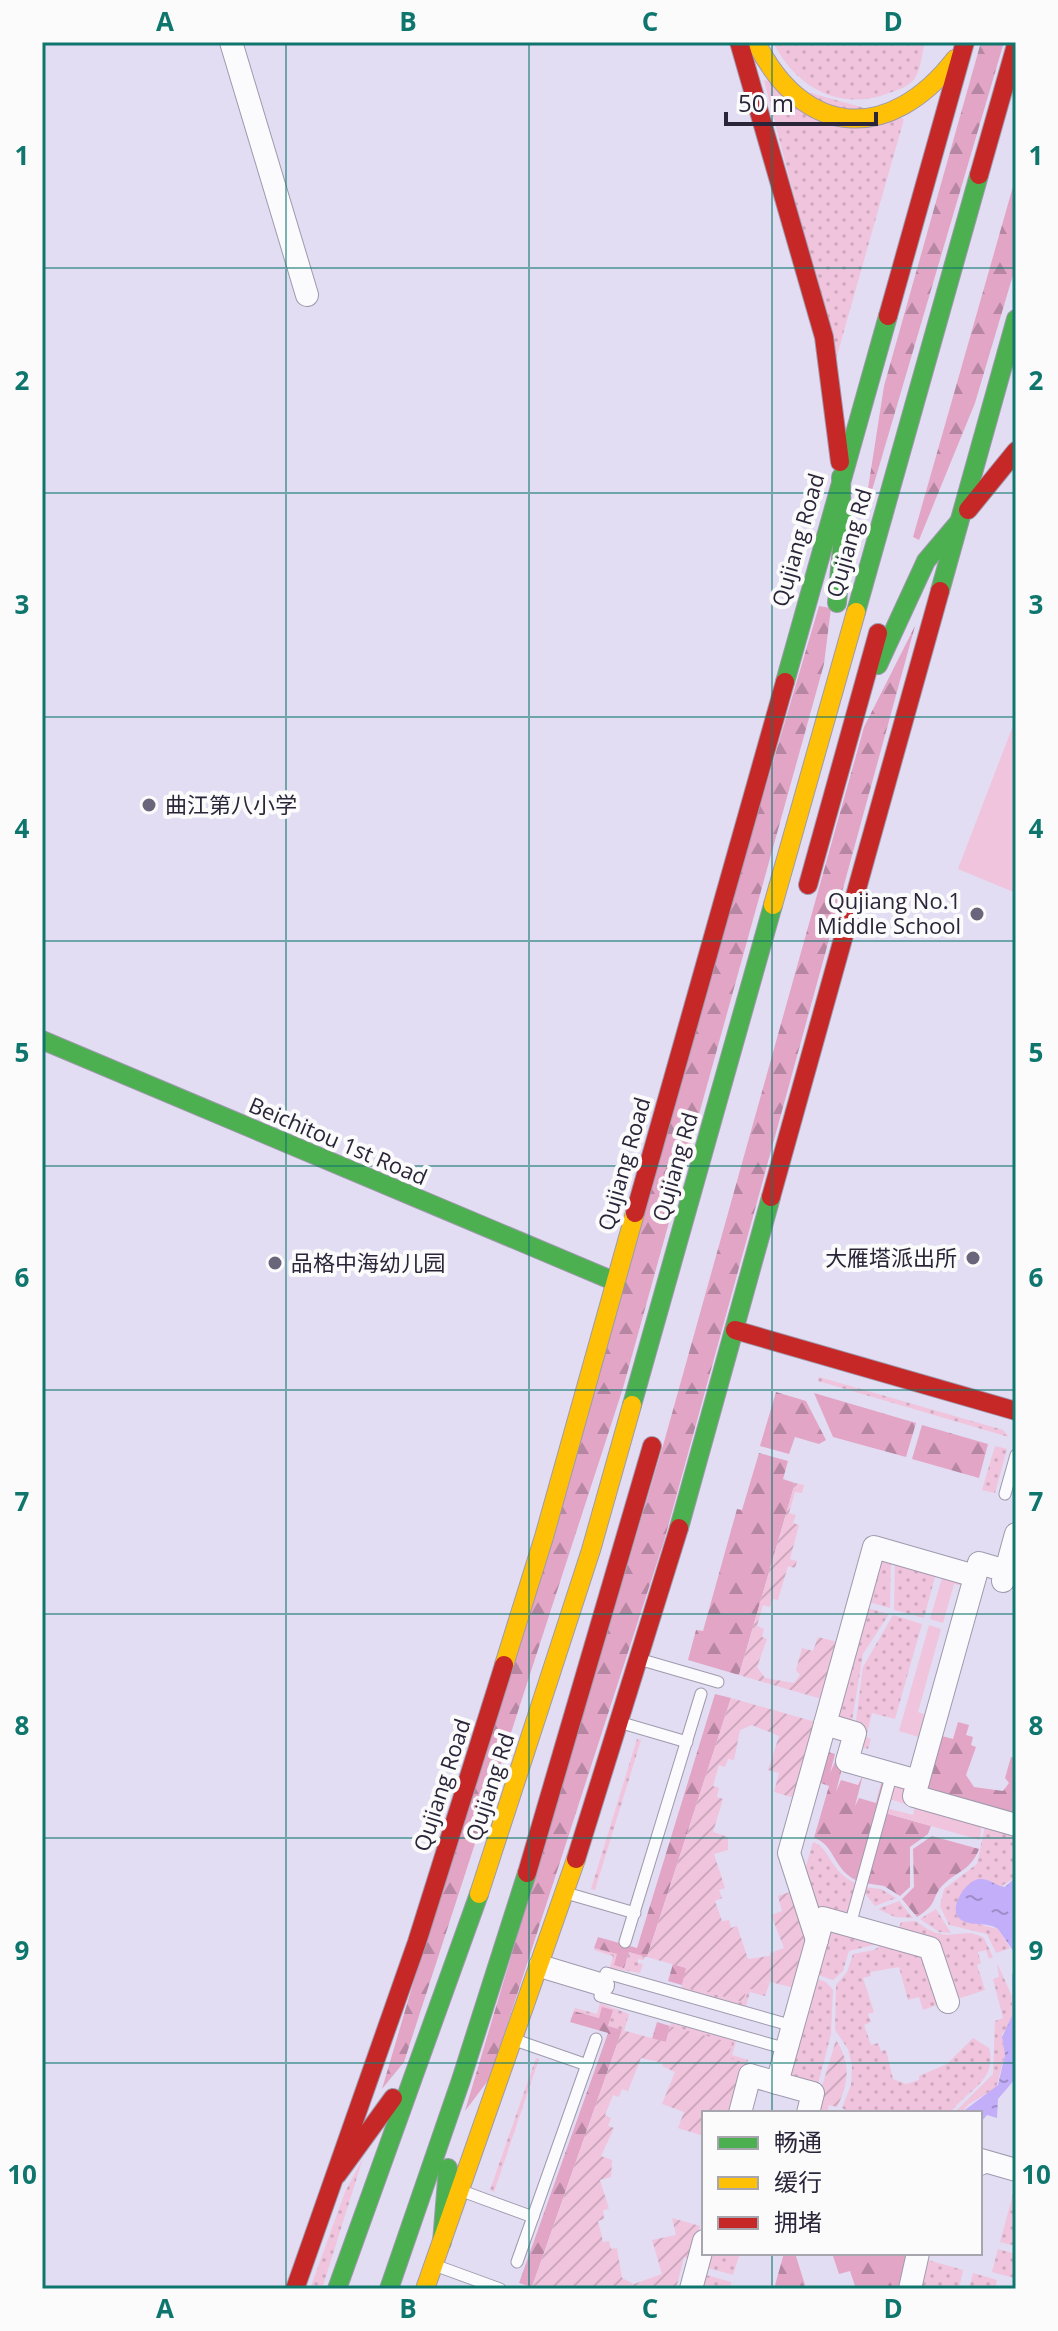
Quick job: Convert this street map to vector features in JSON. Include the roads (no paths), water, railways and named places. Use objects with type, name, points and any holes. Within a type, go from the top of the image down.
[{"type":"main road","points":[[739,42],[824,337],[839,441],[842,547],[828,702]]},
{"type":"main road","points":[[756,42],[773,78],[788,94],[814,111],[845,119],[880,116],[920,98],[943,79],[964,42]]},
{"type":"main road","name":"Qujiang Road","points":[[295,2289],[337,2175],[476,1759],[616,1282],[964,42]]},
{"type":"main road","name":"Qujiang Rd","points":[[337,2289],[420,2062],[529,1745],[595,1537],[828,702],[1016,45]]},
{"type":"main road","points":[[425,2289],[515,2040],[640,1659],[735,1330],[1016,319]]},
{"type":"main road","points":[[857,710],[926,561],[1016,451]]},
{"type":"main road","points":[[802,907],[891,589]]},
{"type":"main road","name":"Beichitou 1st Road","points":[[42,1040],[616,1282]]},
{"type":"main road","points":[[735,1330],[1016,1411]]},
{"type":"main road","points":[[389,2289],[454,2104],[530,1865],[656,1430]]},
{"type":"main road","points":[[337,2175],[420,2062]]},
{"type":"main road","points":[[442,2242],[454,2104]]},
{"type":"street","points":[[231,42],[307,295]]},
{"type":"street","points":[[1016,1534],[1004,1576],[979,1563],[914,1796],[1016,1825]]},
{"type":"street","points":[[817,1940],[789,1853],[874,1547],[975,1576]]},
{"type":"street","points":[[825,1724],[855,1733],[847,1761],[918,1781]]},
{"type":"street","points":[[777,2083],[823,1918],[930,1948],[948,2002]]},
{"type":"street","points":[[540,1966],[603,1985]]},
{"type":"street","points":[[741,2111],[750,2075],[813,2093],[808,2111]]},
{"type":"street","points":[[982,2160],[1016,2170]]},
{"type":"street","points":[[691,2289],[702,2248]]},
{"type":"street","points":[[910,2289],[918,2255]]},
{"type":"lane","points":[[1005,1494],[1016,1455]]},
{"type":"lane","points":[[640,1659],[718,1682]]},
{"type":"lane","points":[[625,1942],[701,1694]]},
{"type":"lane","points":[[620,1723],[687,1742]]},
{"type":"lane","points":[[850,1925],[892,1773]]},
{"type":"lane","points":[[565,1893],[635,1913]]},
{"type":"lane","points":[[787,2049],[600,1996],[606,1973],[793,2026]]},
{"type":"lane","points":[[517,2262],[596,2039]]},
{"type":"lane","points":[[515,2040],[587,2065]]},
{"type":"lane","points":[[461,2191],[533,2217]]},
{"type":"lane","points":[[434,2265],[500,2289]]},
{"type":"water","points":[[1016,1877],[1016,1955],[998,1929],[960,1919],[956,1908],[960,1895],[975,1880],[986,1880],[1005,1887]]},
{"type":"water","points":[[1016,1973],[1016,2078],[998,2099],[997,2118],[987,2115],[982,2121],[982,2111],[964,2111],[998,2085],[1005,2055],[1002,2037],[1012,2016],[1012,1974]]},
{"type":"place","name":"曲江第八小学","points":[[149,805]]},
{"type":"place","name":"Qujiang No.1 Middle School","points":[[977,914]]},
{"type":"place","name":"大雁塔派出所","points":[[973,1258]]},
{"type":"place","name":"品格中海幼儿园","points":[[275,1263]]}]
